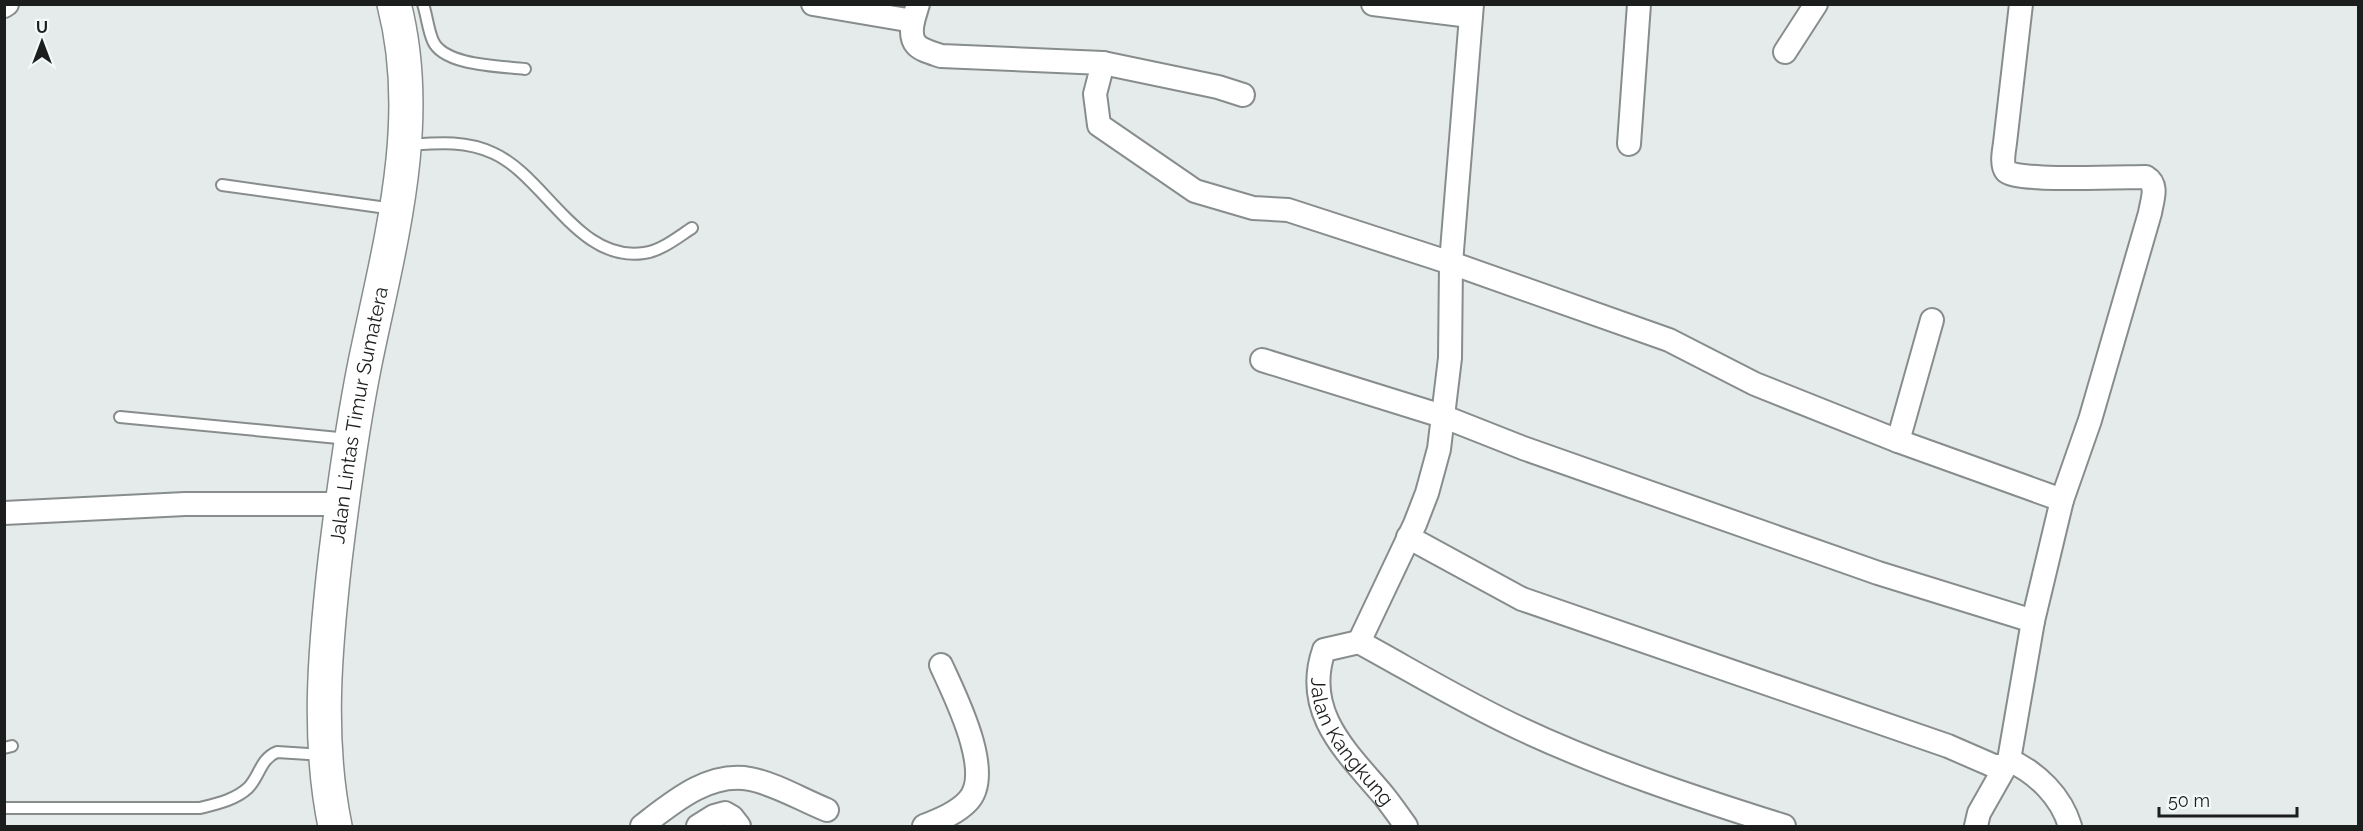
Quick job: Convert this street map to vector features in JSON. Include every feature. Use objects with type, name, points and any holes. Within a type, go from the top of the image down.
[{"type":"highway","name":"Jalan Lintas Timur Sumatera","points":[[336,826],[324,720],[324,664],[351,440],[397,209],[404,145],[404,51],[394,4]]},
{"type":"street","points":[[813,4],[916,13],[912,38],[915,45],[922,50],[942,56],[1103,63],[1218,87],[1243,95]]},
{"type":"street","points":[[1373,4],[1471,10],[1451,262],[1450,358],[1439,449],[1427,493],[1359,642],[1519,728],[1722,807],[1784,826]]},
{"type":"street","points":[[1629,144],[1639,4]]},
{"type":"street","points":[[1785,52],[1816,4]]},
{"type":"street","points":[[1976,826],[1979,813],[2007,763],[2033,621],[2062,500],[2090,420],[2150,213],[2154,187],[2151,180],[2146,177],[2023,176],[2009,174],[2006,171],[2003,161],[2021,4]]},
{"type":"street","points":[[1103,63],[1095,94],[1099,125],[1196,191],[1253,208],[1288,210],[1451,262],[1669,340],[1755,384],[1898,441],[2062,500]]},
{"type":"street","points":[[1898,441],[1932,320]]},
{"type":"street","points":[[1262,360],[1442,416],[1523,448],[1878,573],[2033,621]]},
{"type":"street","points":[[4,513],[184,504],[342,504]]},
{"type":"street","points":[[1408,537],[1522,599],[1947,746],[1994,766],[2007,763],[2024,767],[2053,794],[2070,826]]},
{"type":"street","name":"Jalan Kangkung","points":[[1359,642],[1324,650],[1318,674],[1319,698],[1331,730],[1349,756],[1386,798],[1406,826]]},
{"type":"street","points":[[924,826],[967,803],[975,786],[974,749],[971,736],[942,665]]},
{"type":"street","points":[[642,826],[687,794],[717,780],[734,778],[750,779],[772,786],[827,810]]},
{"type":"street","points":[[698,826],[714,816],[725,813],[732,817],[739,826]]},
{"type":"lane","points":[[423,4],[433,42],[442,52],[460,60],[525,69]]},
{"type":"lane","points":[[404,145],[454,142],[477,146],[495,153],[516,167],[574,226],[602,247],[643,254],[657,249],[692,228]]},
{"type":"lane","points":[[222,185],[397,209]]},
{"type":"lane","points":[[120,417],[351,440]]},
{"type":"lane","points":[[4,808],[200,808],[221,803],[247,788],[271,754],[277,752],[327,755]]}]
